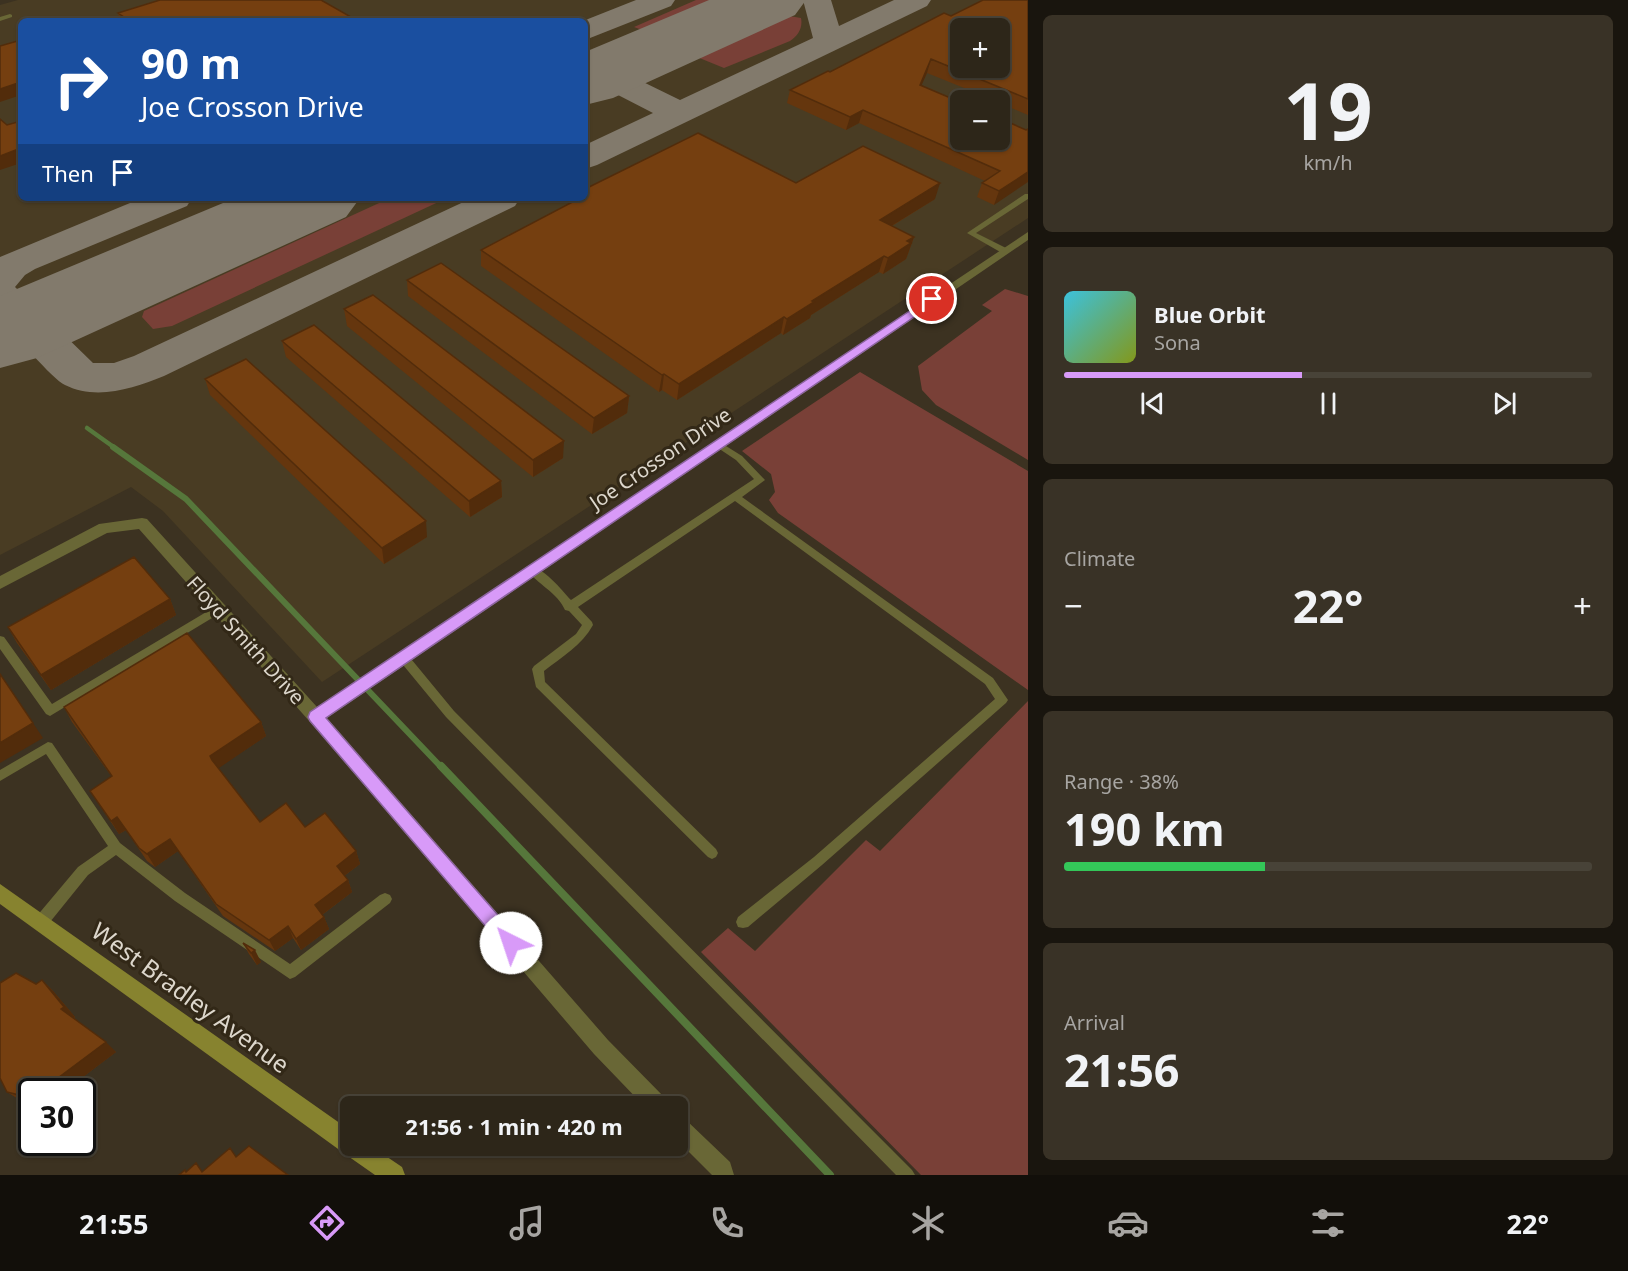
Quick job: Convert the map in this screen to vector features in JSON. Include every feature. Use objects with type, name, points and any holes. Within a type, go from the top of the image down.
[{"type":"main road","name":"West Bradley Avenue","points":[[0,893],[340,1136]]},
{"type":"main road","name":"West Bradley Avenue","points":[[367,1156],[394,1175]]},
{"type":"street","name":"Joe Crosson Drive","points":[[315,717],[1028,235]]},
{"type":"street","name":"Floyd Smith Drive","points":[[0,583],[104,528],[141,523],[315,717],[601,1047],[649,1096]]},
{"type":"street","points":[[688,1135],[722,1170],[723,1175]]},
{"type":"lane","points":[[0,19],[10,16]]},
{"type":"lane","points":[[1005,250],[971,234],[1028,196]]},
{"type":"lane","points":[[569,607],[760,480],[739,458],[718,444]]},
{"type":"lane","points":[[736,497],[989,681],[1002,700],[818,861],[743,922]]},
{"type":"lane","points":[[531,569],[552,586],[588,625],[580,638],[538,669],[540,684],[712,854]]},
{"type":"lane","points":[[3,638],[50,711],[218,609]]},
{"type":"lane","points":[[397,661],[907,1175]]},
{"type":"lane","points":[[0,776],[48,747],[116,847],[180,897],[290,972],[385,899]]},
{"type":"lane","points":[[41,922],[83,871],[116,847]]},
{"type":"shaded area","points":[[18,0],[1028,0],[1028,218],[322,682],[163,511],[131,487],[0,555],[0,5]]},
{"type":"shaded area","points":[[696,0],[719,0],[645,31],[634,27]]},
{"type":"shaded area","points":[[789,16],[801,18],[799,31],[790,41],[724,68],[697,57]]},
{"type":"shaded area","points":[[383,201],[441,201],[172,326],[153,329],[142,317],[144,311]]},
{"type":"shaded area","points":[[1005,289],[1028,296],[1028,460],[936,405],[922,390],[918,366],[992,311],[982,305]]},
{"type":"shaded area","points":[[860,372],[1028,471],[1028,690],[778,513],[769,500],[775,492],[771,474],[742,451]]},
{"type":"shaded area","points":[[1028,701],[1028,1175],[921,1175],[701,952],[728,928],[755,951],[866,840],[880,851]]},
{"type":"building","points":[[160,0],[321,0],[353,18],[126,18],[118,13]]},
{"type":"building","points":[[983,0],[1028,0],[1028,99],[977,78],[1010,78],[1010,18],[950,18],[950,67],[931,59],[920,85],[950,98],[950,149],[863,110],[850,117],[790,90],[830,72],[944,13],[951,16]]},
{"type":"building","points":[[18,41],[18,83],[0,89],[0,46]]},
{"type":"building","points":[[0,119],[7,125],[18,122],[18,149],[0,156]]},
{"type":"building","points":[[1010,123],[1028,129],[1028,172],[999,191],[982,183],[1000,171],[953,150],[1010,150]]},
{"type":"building","points":[[698,133],[796,183],[863,146],[940,183],[880,220],[914,237],[907,241],[911,243],[888,258],[884,256],[787,319],[784,317],[679,384],[664,374],[662,375],[481,250],[574,201],[588,201],[588,188]]},
{"type":"building","points":[[441,263],[629,396],[594,418],[407,280]]},
{"type":"building","points":[[373,295],[564,441],[533,460],[344,309]]},
{"type":"building","points":[[314,325],[501,481],[469,501],[282,341]]},
{"type":"building","points":[[246,359],[426,521],[382,548],[205,379]]},
{"type":"building","points":[[134,557],[170,599],[41,675],[8,627]]},
{"type":"building","points":[[187,633],[261,722],[210,756],[260,822],[286,803],[305,827],[325,813],[356,851],[337,866],[348,880],[315,905],[324,917],[296,939],[288,926],[269,940],[216,904],[170,839],[147,854],[139,848],[117,817],[111,821],[90,791],[112,776],[64,707]]},
{"type":"building","points":[[0,674],[33,723],[0,743]]},
{"type":"building","points":[[243,943],[255,950],[251,953]]},
{"type":"building","points":[[16,973],[36,984],[42,980],[64,1007],[61,1009],[106,1042],[58,1078],[18,1078],[18,1095],[7,1092],[0,1078],[0,983]]},
{"type":"building","points":[[249,1146],[288,1175],[179,1175],[196,1163],[202,1172],[230,1148],[236,1157]]},
{"type":"waterway","points":[[87,428],[115,448]]},
{"type":"waterway","points":[[113,447],[186,499],[442,768]]},
{"type":"waterway","points":[[441,766],[830,1175]]},
{"type":"taxiway","points":[[588,30],[661,0]]},
{"type":"taxiway","points":[[817,0],[829,42]]},
{"type":"taxiway","points":[[829,42],[917,0]]},
{"type":"taxiway","points":[[588,157],[829,42]]},
{"type":"taxiway","points":[[588,68],[679,113]]},
{"type":"taxiway","points":[[0,279],[11,267],[21,261],[167,201]]},
{"type":"taxiway","points":[[0,295],[79,375],[97,378],[114,377],[149,366],[496,201]]},
{"type":"runway","points":[[588,80],[770,0]]},
{"type":"runway","points":[[0,335],[307,201]]},
{"type":"route","points":[[511,943],[315,717],[932,299]]}]
